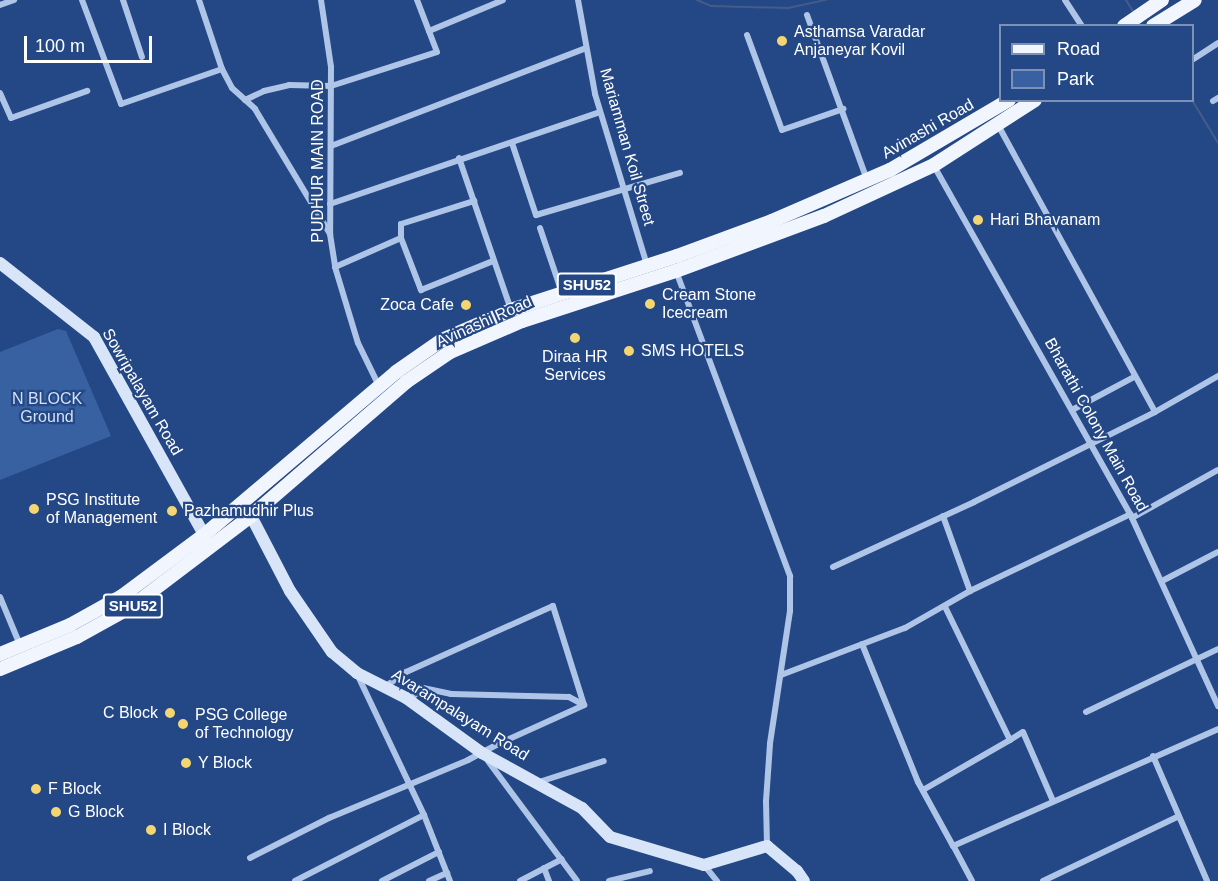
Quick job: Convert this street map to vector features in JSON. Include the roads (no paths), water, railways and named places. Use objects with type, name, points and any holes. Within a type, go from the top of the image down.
[{"type":"main road","points":[[1156,24],[1195,0]]},
{"type":"main road","points":[[1126,24],[1160,1]]},
{"type":"main road","name":"Avinashi Road","points":[[0,669],[77,637],[131,607],[251,516],[406,382],[441,358],[534,310],[647,265],[772,221],[867,180],[927,151],[1006,102]]},
{"type":"main road","name":"Avinashi Road","points":[[565,299],[676,270],[824,216],[934,165],[1032,102]]},
{"type":"main road","name":"Avinashi Road","points":[[204,535],[380,386],[442,340],[511,310],[534,310]]},
{"type":"main road","name":"SHU52","points":[[0,654],[70,625],[122,596],[204,535]]},
{"type":"street","points":[[0,5],[14,0]]},
{"type":"street","points":[[82,0],[121,104],[222,69]]},
{"type":"street","points":[[123,0],[142,57]]},
{"type":"street","points":[[198,0],[222,69],[232,88],[255,109],[330,234]]},
{"type":"street","name":"PUDHUR MAIN ROAD","points":[[321,0],[331,67],[330,234],[335,267],[358,343],[380,386]]},
{"type":"street","points":[[245,100],[264,91],[288,85],[331,86],[437,52],[417,0]]},
{"type":"street","points":[[429,31],[503,0]]},
{"type":"street","name":"Mariamman Koil Street","points":[[578,0],[600,112],[647,265]]},
{"type":"street","points":[[1065,0],[1081,24]]},
{"type":"street","points":[[807,15],[867,180]]},
{"type":"street","points":[[747,35],[782,130],[843,109]]},
{"type":"street","points":[[1194,59],[1218,43]]},
{"type":"street","points":[[331,146],[586,48]]},
{"type":"street","points":[[0,93],[11,118],[87,91]]},
{"type":"street","points":[[330,204],[459,158],[512,143],[600,112]]},
{"type":"street","points":[[998,125],[1155,412]]},
{"type":"street","points":[[512,143],[536,215],[680,173]]},
{"type":"street","points":[[459,158],[511,310]]},
{"type":"street","name":"Bharathi Colony Main Road","points":[[934,165],[1131,516],[1218,705]]},
{"type":"street","points":[[474,201],[401,224],[401,238],[421,290],[493,261]]},
{"type":"street","points":[[540,228],[565,299]]},
{"type":"street","points":[[335,267],[401,238]]},
{"type":"street","name":"Sowripalayam Road","points":[[0,263],[94,337],[204,535]]},
{"type":"street","points":[[676,270],[790,576],[790,611],[770,744],[766,801],[767,846],[797,871],[804,881]]},
{"type":"street","points":[[833,567],[1155,412],[1218,376]]},
{"type":"street","points":[[1072,410],[1134,377]]},
{"type":"street","points":[[781,675],[905,627],[945,607],[970,591],[1131,516],[1218,470]]},
{"type":"street","name":"Avarampalayam Road","points":[[251,516],[290,591],[332,652],[357,673],[386,686],[409,700],[482,753],[582,808],[610,837],[704,865]]},
{"type":"street","points":[[943,516],[970,591]]},
{"type":"street","points":[[1162,581],[1218,552]]},
{"type":"street","points":[[0,597],[20,646]]},
{"type":"street","points":[[386,686],[406,672],[553,606],[584,705]]},
{"type":"street","points":[[945,607],[1010,740]]},
{"type":"street","points":[[862,644],[918,782],[972,881]]},
{"type":"street","points":[[1086,712],[1218,649]]},
{"type":"street","points":[[357,673],[410,782],[450,881]]},
{"type":"street","points":[[409,700],[423,688],[451,694],[569,697],[584,705]]},
{"type":"street","points":[[250,858],[410,782],[482,753],[584,705]]},
{"type":"street","points":[[953,846],[1218,729]]},
{"type":"street","points":[[923,790],[1023,732],[1053,801]]},
{"type":"street","points":[[482,753],[577,881]]},
{"type":"street","points":[[1153,756],[1206,881]]},
{"type":"street","points":[[538,783],[604,761]]},
{"type":"street","points":[[295,881],[424,815]]},
{"type":"street","points":[[1043,881],[1177,817]]},
{"type":"street","points":[[717,881],[704,865],[767,846]]},
{"type":"street","points":[[382,881],[439,852]]},
{"type":"street","points":[[520,881],[562,859]]},
{"type":"street","points":[[544,868],[549,881]]},
{"type":"street","points":[[609,881],[650,871]]},
{"type":"street","points":[[429,881],[447,873]]},
{"type":"waterway","points":[[697,0],[711,6],[788,8],[826,0]]},
{"type":"waterway","points":[[1126,0],[1134,13]]},
{"type":"waterway","points":[[1193,102],[1218,143]]},
{"type":"place","name":"Asthamsa Varadar Anjaneyar Kovil","points":[[782,41]]},
{"type":"place","name":"Hari Bhavanam","points":[[978,220]]},
{"type":"place","name":"Cream Stone Icecream","points":[[650,304]]},
{"type":"place","name":"Zoca Cafe","points":[[466,305]]},
{"type":"place","name":"Diraa HR Services","points":[[575,338]]},
{"type":"place","name":"SMS HOTELS","points":[[629,351]]},
{"type":"place","name":"PSG Institute of Management","points":[[34,509]]},
{"type":"place","name":"Pazhamudhir Plus","points":[[172,511]]},
{"type":"place","name":"C Block","points":[[170,713]]},
{"type":"place","name":"PSG College of Technology","points":[[183,724]]},
{"type":"place","name":"Y Block","points":[[186,763]]},
{"type":"place","name":"F Block","points":[[36,789]]},
{"type":"place","name":"G Block","points":[[56,812]]},
{"type":"place","name":"I Block","points":[[151,830]]},
{"type":"park label","name":"N BLOCK Ground","points":[[47,408]]}]
